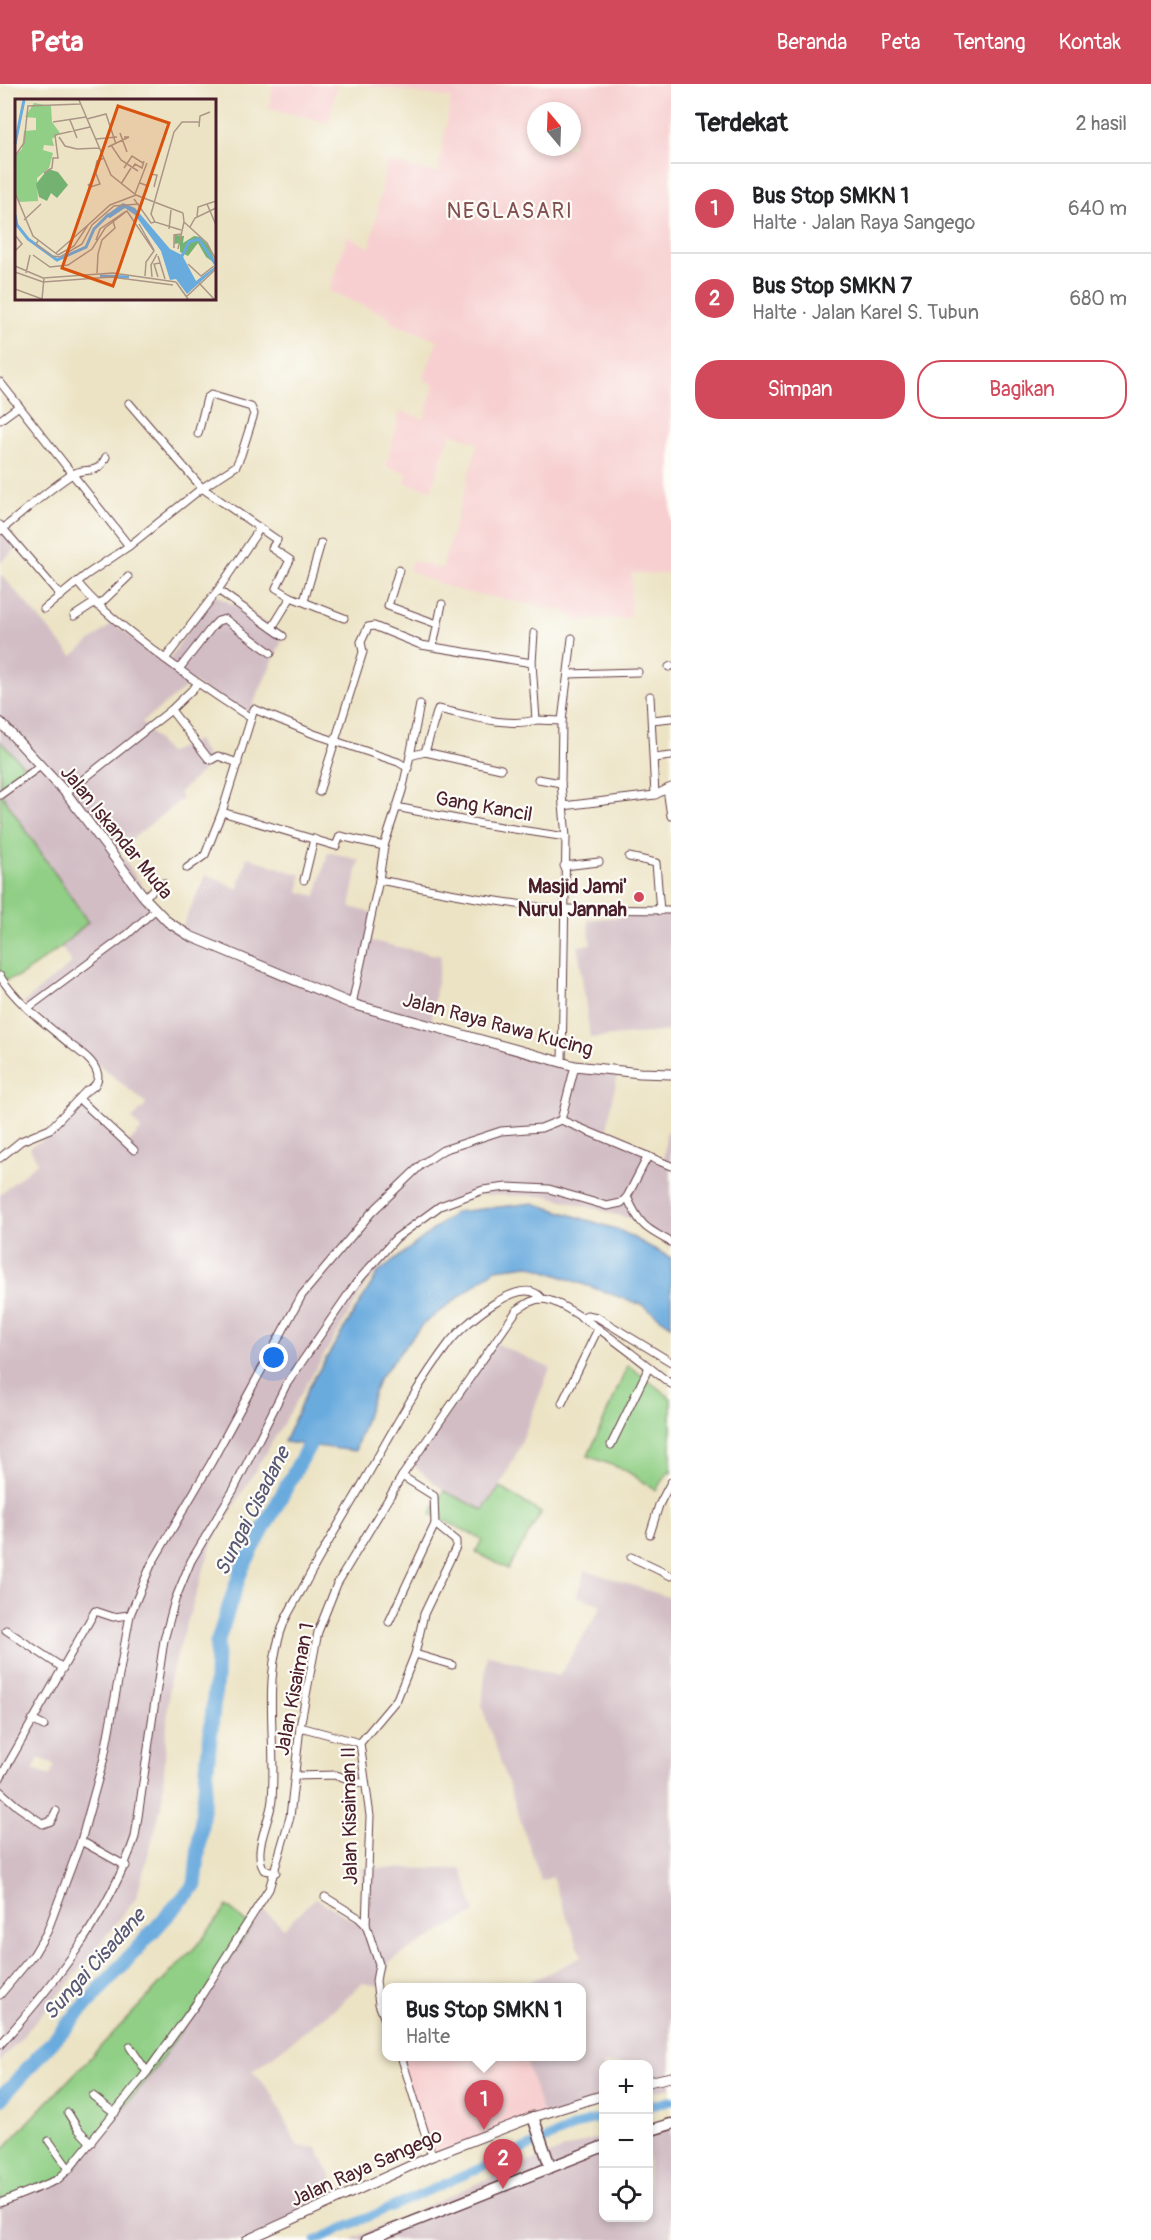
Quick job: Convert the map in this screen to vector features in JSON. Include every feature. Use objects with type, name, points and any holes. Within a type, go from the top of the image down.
[{"type":"main road","points":[[534,2119],[549,2163]]},
{"type":"main road","points":[[653,2129],[671,2124]]},
{"type":"main road","points":[[367,2240],[549,2163],[599,2147]]},
{"type":"street","points":[[0,382],[129,546]]},
{"type":"street","points":[[44,609],[239,462],[254,410],[251,407],[211,395],[207,398],[198,434]]},
{"type":"street","points":[[129,403],[202,488],[277,540],[272,548],[290,560],[276,588],[291,597],[344,618]]},
{"type":"street","points":[[0,420],[19,406]]},
{"type":"street","points":[[61,596],[1,528],[73,473],[94,471],[99,468],[106,457]]},
{"type":"street","points":[[165,659],[218,590],[260,528]]},
{"type":"street","points":[[304,601],[321,543]]},
{"type":"street","points":[[399,570],[388,606],[436,624]]},
{"type":"street","points":[[74,616],[96,605],[128,577]]},
{"type":"street","points":[[77,582],[96,605],[165,659],[198,684],[251,718]]},
{"type":"street","points":[[218,590],[283,636]]},
{"type":"street","points":[[272,628],[291,597]]},
{"type":"street","points":[[433,646],[442,604]]},
{"type":"street","points":[[179,669],[218,621],[225,620],[271,653]]},
{"type":"street","points":[[319,792],[363,652],[361,642],[368,627],[374,627],[421,645],[532,663]]},
{"type":"street","points":[[534,633],[532,663],[536,720]]},
{"type":"street","points":[[561,1062],[566,837],[561,783],[562,722],[572,638]]},
{"type":"street","points":[[568,674],[638,672]]},
{"type":"street","points":[[66,792],[171,710],[198,684]]},
{"type":"street","points":[[650,696],[655,795]]},
{"type":"street","points":[[352,1004],[379,880],[384,846],[408,768],[420,704]]},
{"type":"street","points":[[188,868],[205,855],[222,812],[254,709],[398,762],[408,768]]},
{"type":"street","points":[[425,752],[438,709],[503,721],[562,722]]},
{"type":"street","points":[[171,710],[208,758],[211,760],[218,756],[238,763]]},
{"type":"street","points":[[652,720],[671,718]]},
{"type":"street","name":"Jalan Iskandar Muda","points":[[0,722],[39,766],[66,792],[144,897],[168,922],[190,936],[352,1004]]},
{"type":"street","points":[[410,756],[425,752],[501,769]]},
{"type":"street","points":[[654,758],[671,756]]},
{"type":"street","points":[[0,795],[39,766]]},
{"type":"street","points":[[538,779],[561,783]]},
{"type":"street","points":[[563,806],[655,795],[669,788],[671,814]]},
{"type":"street","name":"Gang Kancil","points":[[396,807],[566,837]]},
{"type":"street","points":[[222,812],[336,846],[339,836],[384,846]]},
{"type":"street","points":[[304,880],[314,840]]},
{"type":"street","points":[[628,857],[656,863],[660,911]]},
{"type":"street","points":[[564,866],[599,862]]},
{"type":"street","points":[[379,880],[564,910],[671,910]]},
{"type":"street","points":[[144,897],[163,883]]},
{"type":"street","points":[[28,1008],[128,934],[156,909]]},
{"type":"street","points":[[0,976],[7,987],[28,1008],[89,1060],[97,1071],[97,1081],[92,1089],[87,1090],[51,1129],[21,1141],[0,1158]]},
{"type":"street","name":"Jalan Raya Rawa Kucing","points":[[352,1004],[575,1066],[640,1074],[671,1074]]},
{"type":"street","points":[[561,1120],[575,1066]]},
{"type":"street","points":[[79,1099],[134,1150]]},
{"type":"street","points":[[0,1995],[34,1954],[47,1932],[81,1841],[104,1758],[130,1615],[152,1565],[211,1463],[302,1295],[371,1213],[422,1164],[443,1150],[501,1131],[541,1128],[561,1120],[671,1166]]},
{"type":"street","points":[[0,2044],[44,1995],[98,1920],[126,1866],[135,1838],[164,1640],[175,1600],[191,1561],[234,1489],[286,1385],[356,1283],[396,1238],[440,1206],[483,1190],[507,1187],[549,1190],[607,1206],[621,1203],[627,1197],[648,1156]]},
{"type":"street","points":[[627,1197],[635,1214],[646,1229],[671,1242]]},
{"type":"street","points":[[276,1872],[264,1870],[259,1857],[272,1803],[274,1762],[271,1709],[272,1666],[285,1621],[406,1410],[450,1342],[480,1312],[497,1301],[526,1292],[552,1301],[598,1329],[671,1384]]},
{"type":"street","name":"Jalan Kisaiman 1","points":[[0,2203],[57,2180],[69,2169],[147,2072],[251,1921],[276,1872],[290,1817],[300,1727],[318,1632],[337,1584],[402,1476],[516,1310],[532,1301],[542,1299]]},
{"type":"street","points":[[580,1318],[586,1315],[597,1317],[671,1362]]},
{"type":"street","points":[[562,1403],[598,1329]]},
{"type":"street","points":[[610,1445],[649,1367]]},
{"type":"street","points":[[389,1622],[435,1524],[434,1496],[402,1476]]},
{"type":"street","points":[[650,1534],[659,1505],[671,1482]]},
{"type":"street","name":"Jalan Kisaiman II","points":[[382,2011],[376,1981],[379,1964],[366,1925],[370,1816],[360,1743],[397,1699],[415,1654],[424,1614],[456,1547],[456,1541],[435,1524]]},
{"type":"street","points":[[631,1557],[671,1576]]},
{"type":"street","points":[[0,1778],[95,1611],[113,1617],[130,1615]]},
{"type":"street","points":[[6,1630],[63,1668]]},
{"type":"street","points":[[415,1654],[452,1665]]},
{"type":"street","points":[[32,1720],[44,1726]]},
{"type":"street","points":[[300,1727],[360,1743]]},
{"type":"street","points":[[295,1776],[336,1775],[364,1784]]},
{"type":"street","points":[[0,1791],[43,1824],[51,1821],[56,1811]]},
{"type":"street","points":[[81,1841],[126,1866]]},
{"type":"street","points":[[325,1897],[359,1918],[366,1925]]},
{"type":"street","points":[[130,2047],[147,2072]]},
{"type":"street","points":[[403,2061],[432,2156]]},
{"type":"street","points":[[653,2081],[671,2077]]},
{"type":"street","points":[[93,2096],[115,2113]]},
{"type":"street","name":"Jalan Raya Sangego","points":[[247,2240],[432,2156],[599,2096]]},
{"type":"street","points":[[68,2113],[78,2129],[91,2142]]},
{"type":"street","points":[[49,2141],[69,2169]]},
{"type":"shaded area","points":[[273,84],[337,84],[329,123],[269,108]]},
{"type":"shaded area","points":[[357,84],[671,84],[671,574],[632,573],[630,618],[578,621],[563,611],[460,591],[427,579],[409,569],[412,561],[442,569],[478,443],[451,433],[431,490],[405,483],[407,473],[386,467],[400,411],[424,419],[434,385],[423,379],[438,340],[389,322],[390,317],[329,291],[347,236],[370,248],[387,162],[438,173],[451,98]]},
{"type":"shaded area","points":[[0,527],[16,549],[0,563]]},
{"type":"shaded area","points":[[0,573],[72,656],[113,623],[167,663],[212,593],[285,634],[247,718],[193,682],[142,722],[168,753],[197,740],[211,763],[179,793],[182,799],[118,850],[163,917],[182,927],[206,874],[238,889],[247,857],[301,875],[299,892],[316,896],[328,852],[359,860],[350,907],[376,914],[371,941],[441,956],[431,1025],[562,1062],[618,1071],[606,1135],[664,1159],[666,1132],[671,1132],[671,1248],[632,1219],[548,1196],[480,1195],[430,1216],[367,1283],[212,1543],[170,1678],[162,1804],[136,1898],[65,1988],[0,2062],[0,1194],[38,1162],[29,1147],[47,1138],[87,1103],[129,1143],[141,1130],[132,1119],[147,1104],[23,1003],[72,963],[61,947],[88,922],[0,792],[0,786],[24,766],[0,741]],"holes":[[[39,1758],[55,1765],[50,1776],[33,1770]]]},
{"type":"shaded area","points":[[671,912],[671,1031],[590,1038],[578,946],[591,944],[588,920]]},
{"type":"shaded area","points":[[495,1343],[550,1368],[519,1448],[500,1487],[483,1510],[444,1491],[413,1465]]},
{"type":"shaded area","points":[[586,1570],[671,1598],[671,2088],[653,2092],[653,2060],[599,2060],[599,2105],[544,2119],[526,2061],[586,2061],[586,1983],[527,1983],[582,1957],[552,1877],[541,1881],[482,1707],[487,1654],[559,1676],[602,1605],[576,1596]]},
{"type":"shaded area","points":[[362,1868],[462,1869],[475,1912],[390,1961],[382,1986],[362,1983],[342,2003],[253,2071],[273,2095],[297,2146],[317,2148],[342,2197],[254,2240],[0,2240],[0,2201],[155,2069],[263,1910],[284,1928],[315,1898],[363,1926]]},
{"type":"shaded area","points":[[400,2061],[526,2061],[544,2119],[430,2155]]},
{"type":"shaded area","points":[[671,2121],[671,2240],[350,2240],[512,2168],[599,2138],[599,2222],[653,2222],[653,2125]]},
{"type":"green space","points":[[0,741],[24,766],[0,786]]},
{"type":"green space","points":[[0,792],[88,922],[61,947],[20,976],[0,982]]},
{"type":"green space","points":[[628,1365],[671,1398],[671,1473],[668,1472],[656,1490],[625,1470],[588,1456]]},
{"type":"green space","points":[[500,1487],[541,1513],[508,1569],[476,1552],[482,1539],[431,1514],[444,1491],[483,1510]]},
{"type":"green space","points":[[227,1906],[251,1927],[155,2069],[67,2177],[0,2201],[0,2152],[200,1942]]},
{"type":"water","points":[[533,1203],[619,1230],[671,1258],[671,1325],[642,1305],[529,1265],[496,1269],[422,1325],[378,1380],[355,1451],[284,1442],[310,1385],[378,1273],[456,1212]]},
{"type":"waterway","name":"Sungai Cisadane","points":[[0,2099],[195,1885],[216,1679],[217,1643],[242,1568],[319,1427]]},
{"type":"waterway","points":[[653,2105],[671,2101]]},
{"type":"waterway","points":[[316,2240],[588,2121],[599,2118]]},
{"type":"place","name":"Masjid Jami' Nurul Jannah","points":[[639,897]]},
{"type":"place","name":"Bus Stop SMKN 1","points":[[484,2130]]},
{"type":"place","name":"Bus Stop SMKN 7","points":[[503,2189]]},
{"type":"district","name":"NEGLASARI","points":[[510,210]]}]
